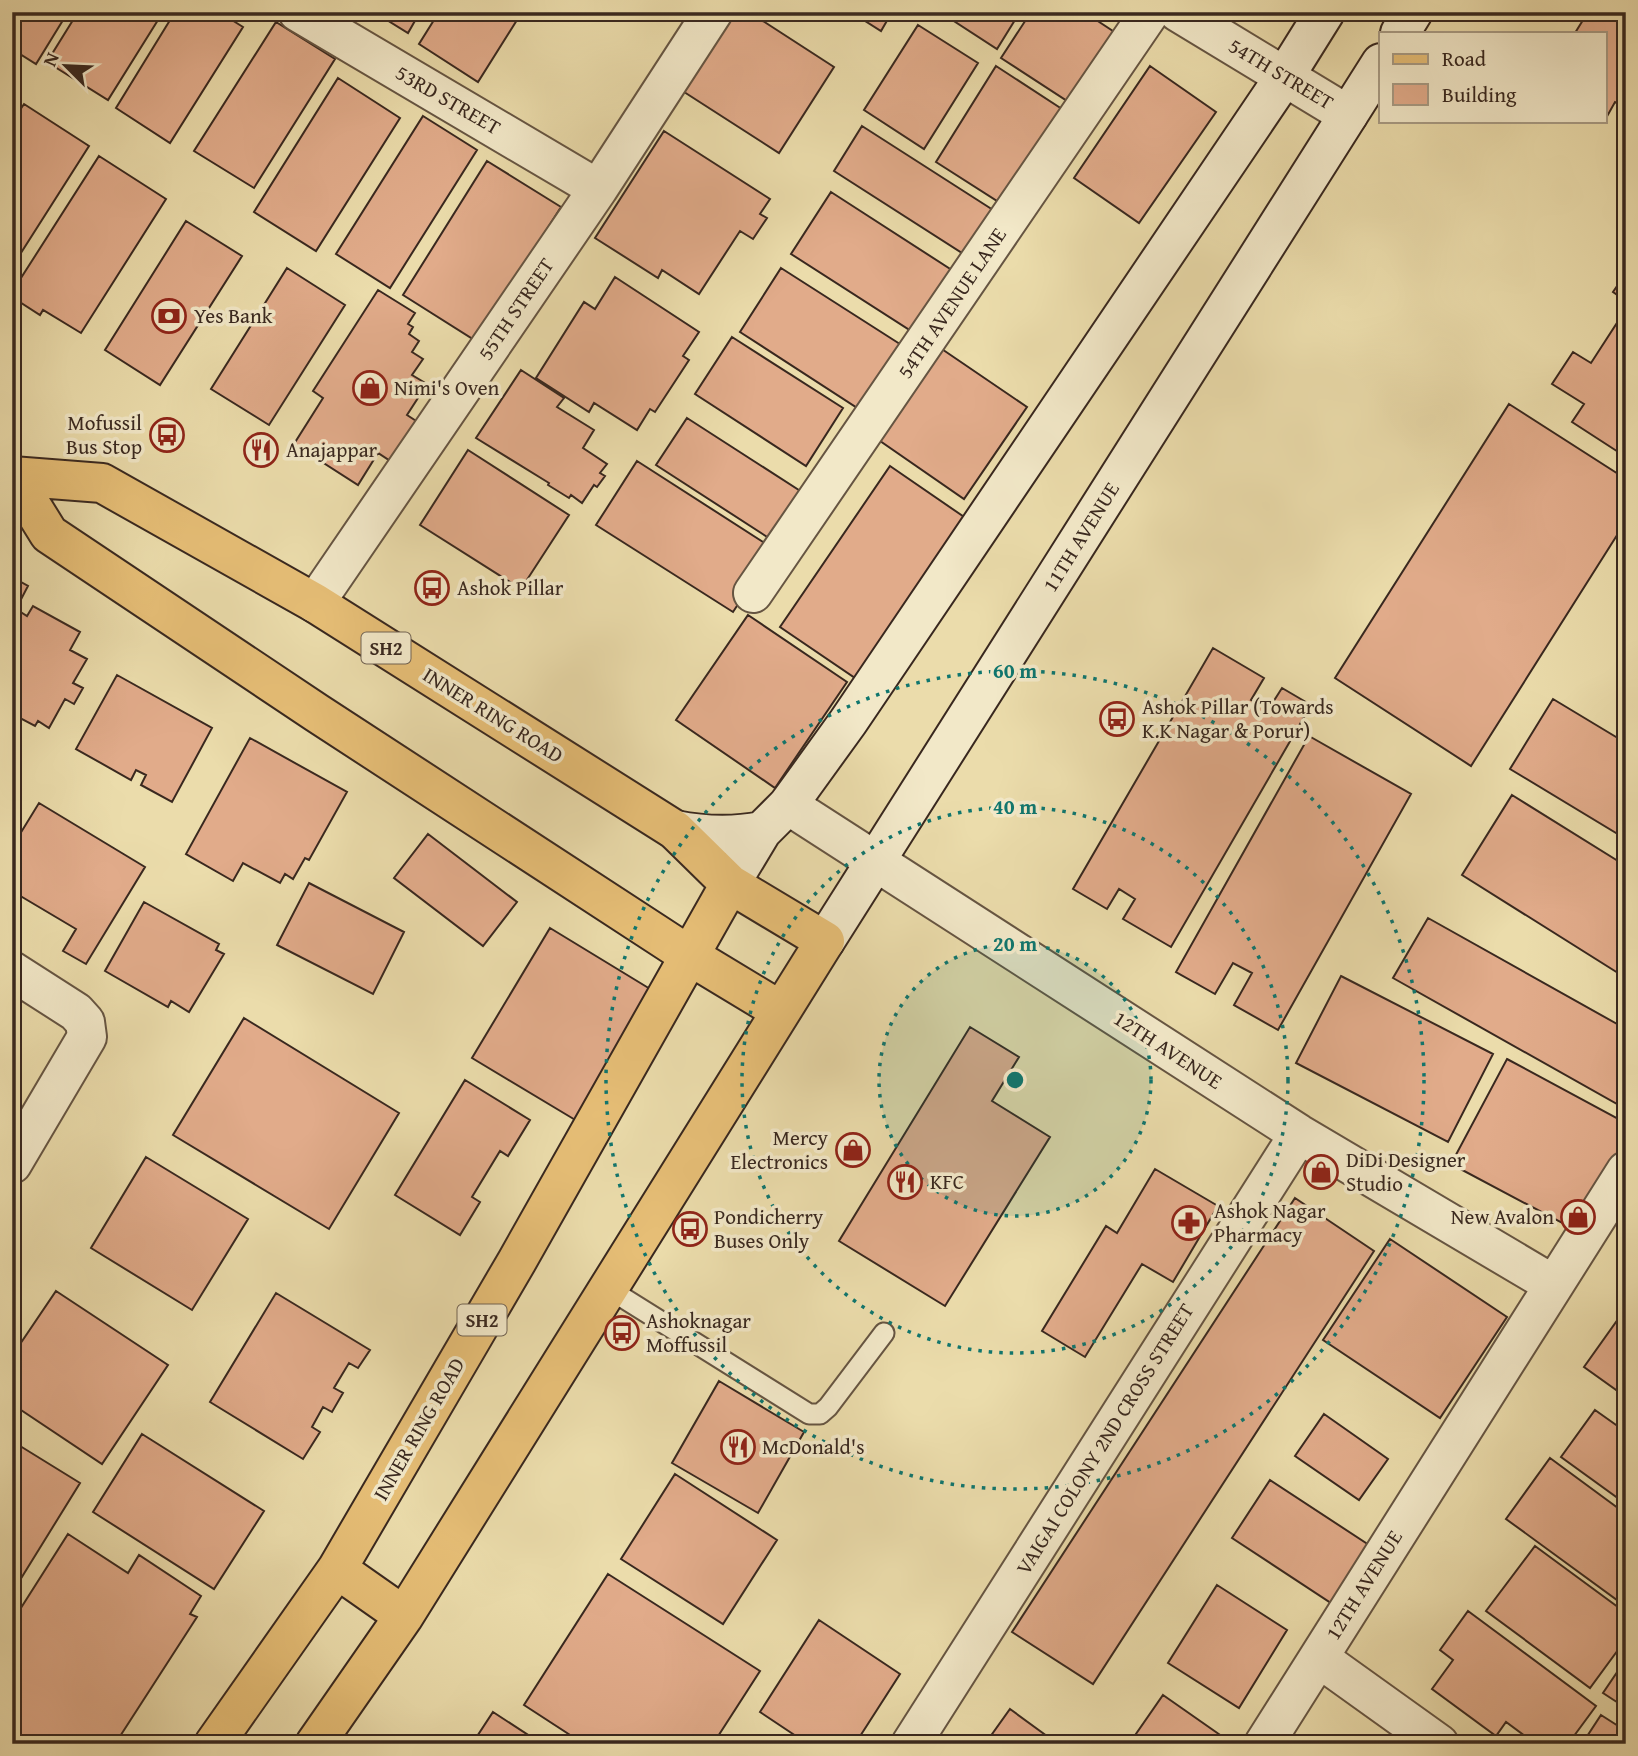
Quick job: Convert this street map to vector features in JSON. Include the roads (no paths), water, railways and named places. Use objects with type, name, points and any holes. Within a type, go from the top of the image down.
[{"type":"main road","name":"INNER RING ROAD","points":[[13,476],[102,483],[315,603],[675,830],[730,884],[825,941]]},
{"type":"main road","points":[[13,476],[49,534],[306,706],[690,956],[781,1011]]},
{"type":"main road","name":"INNER RING ROAD","points":[[214,1744],[337,1569],[517,1261],[730,884]]},
{"type":"main road","name":"11TH AVENUE","points":[[315,1744],[404,1616],[825,941]]},
{"type":"main road","points":[[337,1569],[404,1616]]},
{"type":"street","name":"53RD STREET","points":[[298,12],[598,189]]},
{"type":"street","name":"55TH STREET","points":[[315,603],[598,189],[713,12]]},
{"type":"street","name":"54TH AVENUE LANE","points":[[753,593],[1150,12]]},
{"type":"street","name":"54TH STREET","points":[[1178,12],[1348,114]]},
{"type":"street","points":[[730,884],[775,818],[848,722],[1285,76],[1325,12]]},
{"type":"street","points":[[1401,32],[1413,12]]},
{"type":"street","name":"11TH AVENUE","points":[[825,941],[1379,66]]},
{"type":"street","points":[[675,830],[706,836],[742,835],[775,818]]},
{"type":"street","name":"12TH AVENUE","points":[[775,818],[875,862],[1299,1133],[1554,1284]]},
{"type":"street","points":[[12,971],[76,1012],[85,1022],[87,1037],[12,1164]]},
{"type":"street","name":"VAIGAI COLONY 2ND CROSS STREET","points":[[911,1744],[1299,1133]]},
{"type":"street","name":"12TH AVENUE","points":[[1264,1744],[1626,1171]]},
{"type":"street","points":[[1319,1658],[1439,1744]]},
{"type":"lane","points":[[609,1289],[809,1414],[820,1414],[828,1407],[884,1333]]},
{"type":"place","name":"Yes Bank","points":[[169,316]]},
{"type":"place","name":"Nimi's Oven","points":[[370,388]]},
{"type":"place","name":"Mofussil Bus Stop","points":[[167,435]]},
{"type":"place","name":"Anajappar","points":[[261,450]]},
{"type":"place","name":"Ashok Pillar","points":[[432,588]]},
{"type":"place","name":"Ashok Pillar (Towards K.K Nagar & Porur)","points":[[1117,719]]},
{"type":"place","name":"Mercy Electronics","points":[[853,1150]]},
{"type":"place","name":"DiDi Designer Studio","points":[[1321,1172]]},
{"type":"place","name":"KFC","points":[[905,1182]]},
{"type":"place","name":"New Avalon","points":[[1578,1217]]},
{"type":"place","name":"Ashok Nagar Pharmacy","points":[[1189,1223]]},
{"type":"place","name":"Pondicherry Buses Only","points":[[690,1229]]},
{"type":"place","name":"Ashoknagar Moffussil","points":[[622,1333]]},
{"type":"place","name":"McDonald's","points":[[738,1447]]}]
